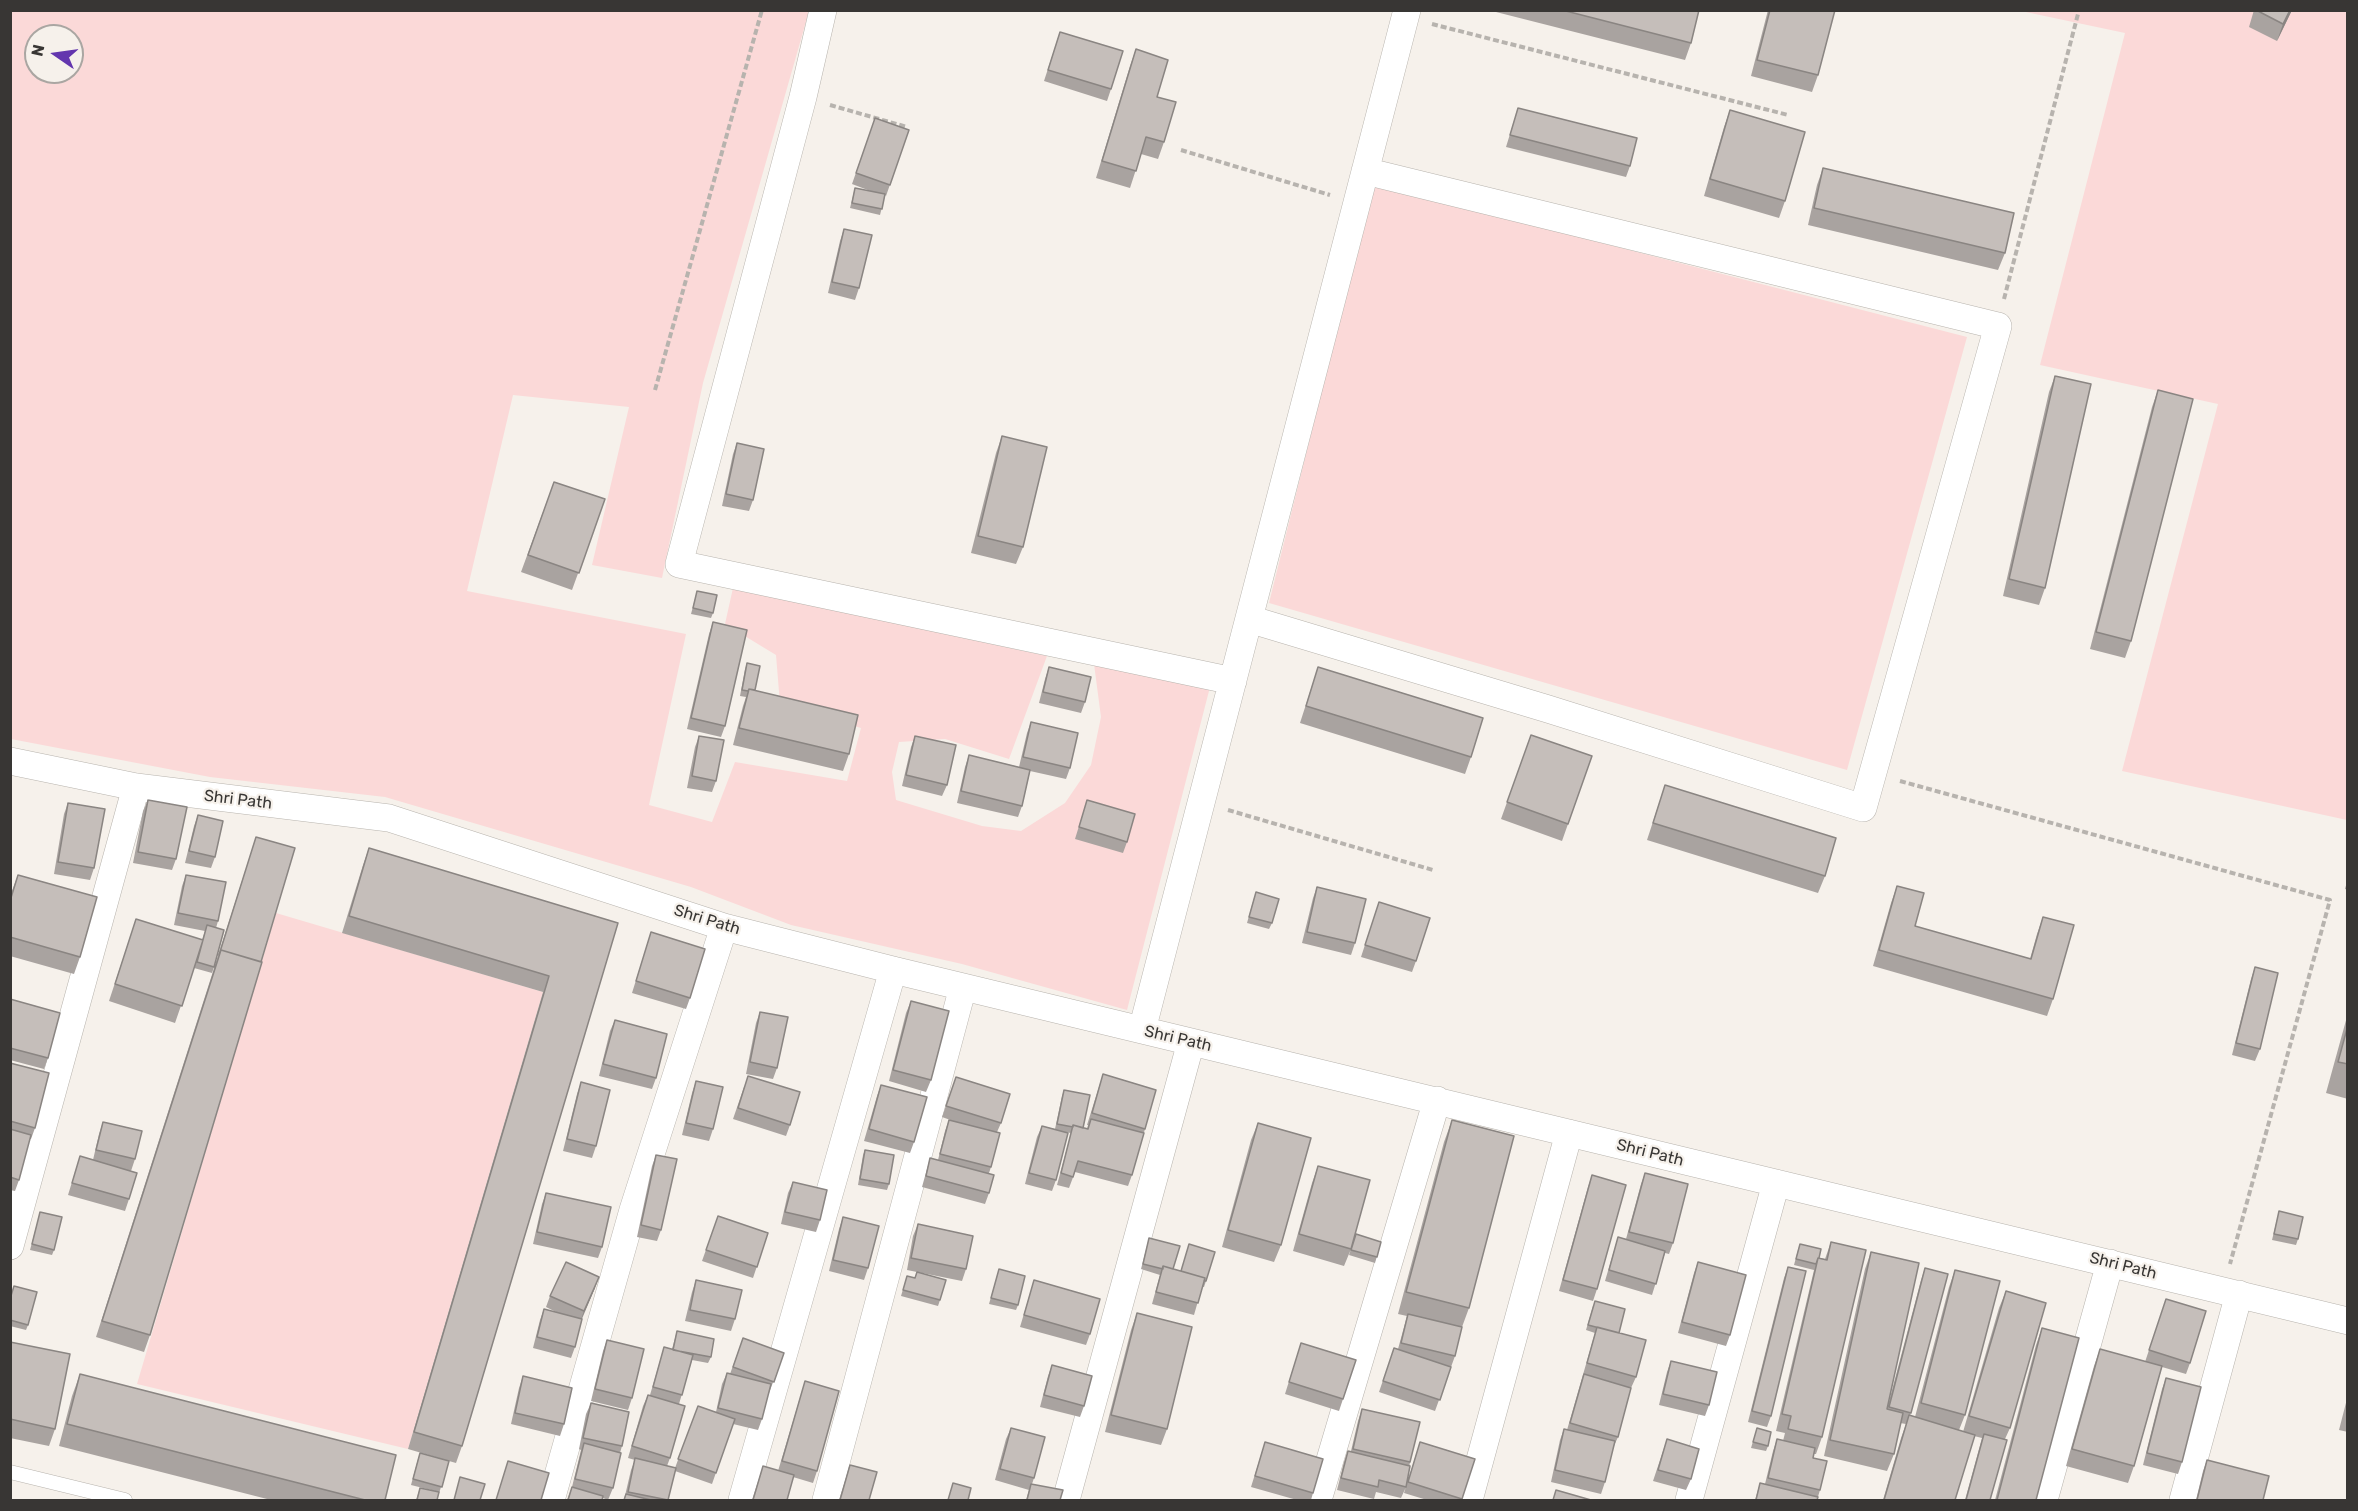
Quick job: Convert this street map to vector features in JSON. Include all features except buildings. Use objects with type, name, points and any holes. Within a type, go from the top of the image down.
[{"type":"street","points":[[823,10],[803,97],[679,564],[1233,681]]},
{"type":"street","points":[[1142,1030],[1406,14]]},
{"type":"street","points":[[1249,619],[1863,808],[1998,326],[1365,171]]},
{"type":"street","name":"Shri Path","points":[[10,761],[136,787],[389,818],[724,927],[963,987],[2348,1320]]},
{"type":"street","points":[[10,1246],[136,787]]},
{"type":"street","points":[[551,1500],[633,1210],[724,927]]},
{"type":"street","points":[[742,1500],[893,970]]},
{"type":"street","points":[[826,1500],[963,987]]},
{"type":"street","points":[[1066,1500],[1191,1042]]},
{"type":"street","points":[[1318,1500],[1437,1100]]},
{"type":"street","points":[[1469,1500],[1569,1133]]},
{"type":"street","points":[[1689,1500],[1776,1183]]},
{"type":"street","points":[[2043,1500],[2110,1263]]},
{"type":"street","points":[[2183,1500],[2231,1292]]},
{"type":"lane","points":[[10,1472],[125,1500]]},
{"type":"path","points":[[655,390],[762,10]]},
{"type":"path","points":[[1998,326],[2079,10]]},
{"type":"path","points":[[1406,14],[1788,115]]},
{"type":"path","points":[[803,97],[907,126]]},
{"type":"path","points":[[1181,150],[1357,203]]},
{"type":"path","points":[[1873,774],[2330,900],[2231,1292]]},
{"type":"path","points":[[1201,803],[1433,870]]},
{"type":"shaded area","points":[[10,11],[809,11],[703,383],[662,578],[592,565],[629,407],[513,395],[467,591],[686,634],[649,805],[712,822],[735,762],[847,781],[861,728],[780,704],[776,655],[725,624],[733,588],[1047,656],[1009,759],[945,739],[899,742],[892,772],[896,800],[982,826],[1021,831],[1065,803],[1091,765],[1101,717],[1094,664],[1210,687],[1127,1010],[962,964],[791,925],[691,887],[385,797],[210,777],[11,739]]},
{"type":"shaded area","points":[[2021,11],[2347,11],[2347,820],[2122,771],[2218,404],[2040,365],[2125,33]]},
{"type":"shaded area","points":[[1373,184],[1967,337],[1847,770],[1269,603]]},
{"type":"shaded area","points":[[276,913],[543,992],[408,1449],[137,1384]]}]
